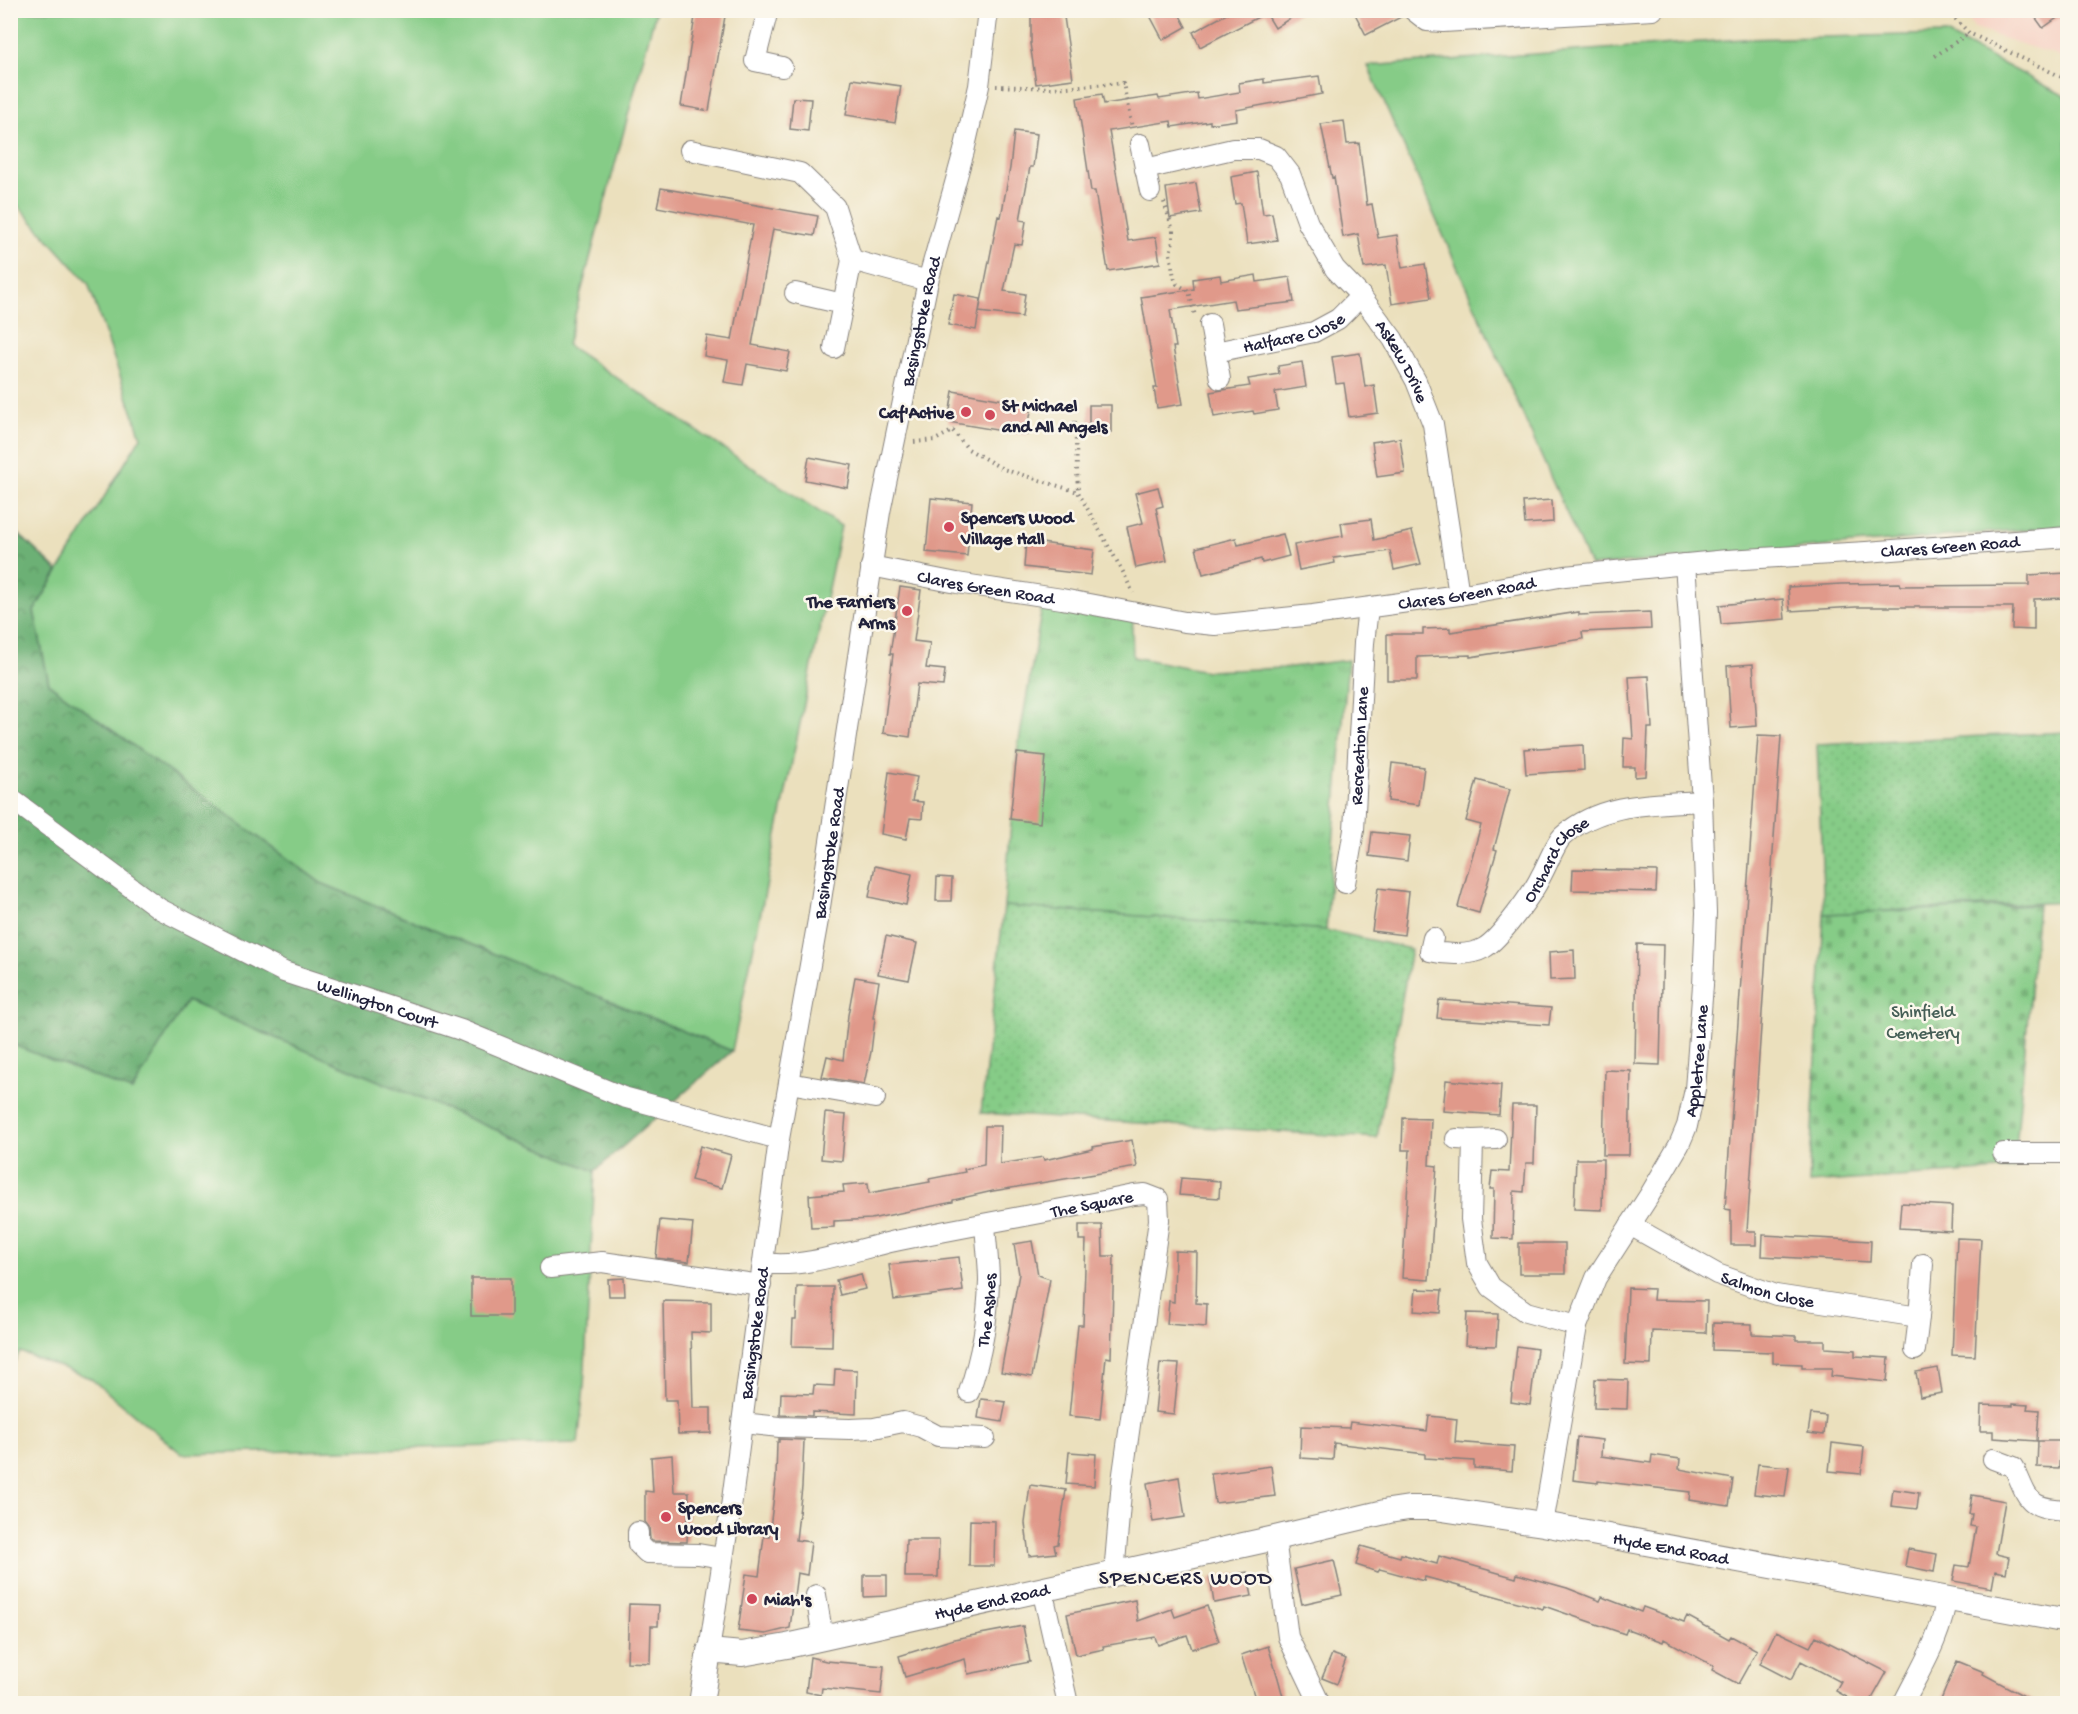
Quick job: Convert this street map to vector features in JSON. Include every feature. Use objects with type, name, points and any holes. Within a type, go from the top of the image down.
[{"type":"main road","name":"Hyde End Road","points":[[709,1651],[748,1653],[823,1638],[1369,1515],[1409,1508],[1435,1508],[1543,1524],[2067,1621]]},
{"type":"main road","name":"Basingstoke Road","points":[[701,1704],[709,1651]]},
{"type":"street","points":[[768,10],[748,58],[782,67]]},
{"type":"street","name":"Basingstoke Road","points":[[709,1651],[780,1138],[818,920],[880,512],[928,281],[964,151],[979,86],[988,10]]},
{"type":"street","points":[[1413,10],[1427,21],[1443,22],[1653,10]]},
{"type":"street","points":[[1140,144],[1150,191]]},
{"type":"street","name":"Askew Drive","points":[[1145,169],[1233,149],[1281,152],[1308,223],[1335,269],[1361,296],[1393,339],[1416,381],[1433,424],[1459,595]]},
{"type":"street","points":[[690,150],[800,173],[835,207],[852,260],[834,348]]},
{"type":"street","points":[[852,260],[928,281]]},
{"type":"street","points":[[795,293],[843,304]]},
{"type":"street","name":"Halfacre Close","points":[[1215,352],[1314,332],[1338,319],[1361,296]]},
{"type":"street","name":"Halfacre Close","points":[[1210,324],[1220,379]]},
{"type":"street","name":"Clares Green Road","points":[[872,566],[957,583],[1185,622],[1215,625],[1368,608],[1565,576],[1684,564],[2067,537]]},
{"type":"street","name":"Appletree Lane","points":[[1543,1524],[1577,1326],[1596,1278],[1679,1144],[1687,1126],[1695,1089],[1706,913],[1702,801],[1684,564]]},
{"type":"street","name":"Recreation Lane","points":[[1345,883],[1354,830],[1368,608]]},
{"type":"street","name":"Wellington Court","points":[[10,798],[160,909],[284,972],[461,1030],[623,1098],[780,1138]]},
{"type":"street","name":"Orchard Close","points":[[1430,951],[1451,956],[1484,948],[1513,919],[1538,883],[1561,837],[1598,813],[1637,805],[1702,801]]},
{"type":"street","points":[[789,1083],[875,1098]]},
{"type":"street","points":[[1496,1139],[1465,1140],[1477,1263],[1491,1287],[1526,1312],[1577,1326]]},
{"type":"street","points":[[2002,1153],[2067,1153]]},
{"type":"street","name":"The Square","points":[[764,1263],[777,1265],[796,1263],[1134,1195],[1145,1194],[1158,1199],[1159,1220],[1122,1481],[1116,1572]]},
{"type":"street","name":"The Ashes","points":[[969,1392],[980,1358],[987,1305],[989,1281],[985,1224]]},
{"type":"street","name":"Salmon Close","points":[[1630,1225],[1718,1274],[1776,1295],[1919,1317]]},
{"type":"street","points":[[550,1268],[602,1262],[761,1285]]},
{"type":"street","points":[[1915,1350],[1923,1264]]},
{"type":"street","points":[[742,1423],[780,1427],[850,1429],[874,1428],[903,1422],[921,1427],[938,1436],[985,1438]]},
{"type":"street","points":[[1993,1459],[2014,1467],[2028,1499],[2046,1509],[2067,1510]]},
{"type":"street","points":[[638,1532],[638,1544],[647,1553],[698,1554],[722,1558]]},
{"type":"street","points":[[1275,1538],[1288,1637],[1320,1704]]},
{"type":"street","points":[[1042,1589],[1068,1704]]},
{"type":"street","points":[[816,1596],[823,1638]]},
{"type":"street","points":[[1903,1704],[1937,1637],[1943,1621],[1946,1598]]},
{"type":"path","points":[[1946,12],[1969,33],[2067,80]]},
{"type":"path","points":[[1935,56],[1969,33]]},
{"type":"path","points":[[979,86],[1053,88],[1123,83],[1133,135],[1140,144]]},
{"type":"path","points":[[1150,191],[1161,191],[1173,230],[1170,253],[1176,284],[1189,291],[1196,318],[1210,324]]},
{"type":"path","points":[[1075,421],[1078,492],[1123,572],[1142,613]]},
{"type":"path","points":[[895,441],[935,440],[953,430],[968,449],[1003,469],[1078,492]]},
{"type":"shaded area","points":[[1963,11],[2067,11],[2067,59],[1975,29]]},
{"type":"green space","points":[[649,10],[655,14],[567,345],[841,526],[732,1051],[321,883],[49,684],[34,611],[141,437],[88,283],[11,198],[10,11]]},
{"type":"green space","points":[[1946,34],[2067,97],[2067,526],[1590,566],[1368,66],[1742,39]]},
{"type":"green space","points":[[10,526],[58,571],[34,611],[49,684],[321,883],[732,1051],[595,1171],[187,1001],[132,1091],[11,1044]]},
{"type":"green space","points":[[1042,607],[1134,619],[1133,657],[1207,671],[1283,668],[1348,660],[1326,930],[1004,906],[1017,753]]},
{"type":"green space","points":[[2067,732],[2067,902],[1824,914],[1817,744]]},
{"type":"green space","name":"Shinfield Cemetery","points":[[2038,905],[2014,1169],[1809,1183],[1824,914]]},
{"type":"green space","points":[[1004,906],[1326,930],[1411,949],[1377,1138],[981,1113]]},
{"type":"green space","points":[[187,1001],[595,1171],[584,1387],[578,1444],[182,1454],[90,1378],[20,1352],[11,1368],[11,1044],[131,1091]]},
{"type":"building","points":[[696,10],[726,10],[709,111],[681,106]]},
{"type":"building","points":[[1031,10],[1063,10],[1073,79],[1036,84],[1030,43]]},
{"type":"building","points":[[1147,10],[1177,10],[1186,27],[1163,40]]},
{"type":"building","points":[[1234,10],[1303,10],[1275,28],[1266,13],[1200,47],[1193,32]]},
{"type":"building","points":[[1353,10],[1401,10],[1403,16],[1366,35]]},
{"type":"building","points":[[2030,10],[2067,10],[2067,11],[2043,28]]},
{"type":"building","points":[[1319,76],[1322,94],[1236,110],[1237,120],[1210,124],[1210,121],[1172,127],[1171,121],[1109,131],[1128,241],[1156,237],[1160,263],[1108,271],[1095,191],[1091,191],[1077,98],[1102,94],[1104,104],[1197,93],[1198,99],[1240,92],[1239,83],[1264,79],[1264,83]]},
{"type":"building","points":[[852,79],[901,86],[895,123],[846,115]]},
{"type":"building","points":[[793,98],[811,99],[808,131],[790,129]]},
{"type":"building","points":[[1344,121],[1347,144],[1359,143],[1367,205],[1372,204],[1378,238],[1397,235],[1402,268],[1425,264],[1431,298],[1392,304],[1386,265],[1364,268],[1358,234],[1343,237],[1334,177],[1332,178],[1321,124]]},
{"type":"building","points":[[1014,131],[1037,134],[1033,167],[1030,167],[1020,220],[1026,221],[1022,245],[1014,244],[1004,291],[1025,294],[1022,317],[979,312],[998,216],[1001,217]]},
{"type":"building","points":[[1257,172],[1263,214],[1272,213],[1277,240],[1247,244],[1241,203],[1235,204],[1231,177]]},
{"type":"building","points":[[1196,183],[1201,213],[1170,218],[1166,188]]},
{"type":"building","points":[[661,188],[818,216],[814,236],[773,229],[752,345],[790,352],[786,371],[747,364],[743,385],[724,382],[728,360],[704,356],[707,336],[732,340],[753,225],[657,207]]},
{"type":"building","points":[[1220,275],[1221,281],[1256,275],[1257,282],[1290,277],[1294,302],[1235,309],[1233,300],[1170,310],[1176,347],[1173,347],[1183,404],[1157,408],[1154,388],[1157,388],[1141,297],[1194,289],[1193,279]]},
{"type":"building","points":[[954,294],[981,299],[976,330],[948,325]]},
{"type":"building","points":[[1360,353],[1365,387],[1374,385],[1378,413],[1349,417],[1344,383],[1336,384],[1332,357]]},
{"type":"building","points":[[1302,362],[1306,387],[1275,392],[1278,410],[1214,417],[1210,392],[1250,386],[1248,379],[1279,374],[1278,366]]},
{"type":"building","name":"St Michael and All Angels","points":[[953,391],[1032,405],[1027,435],[948,422]]},
{"type":"building","points":[[1089,405],[1111,405],[1111,432],[1089,432]]},
{"type":"building","points":[[1400,438],[1405,473],[1377,477],[1372,442]]},
{"type":"building","points":[[809,457],[852,465],[848,488],[805,480]]},
{"type":"building","points":[[1158,487],[1163,506],[1156,508],[1167,561],[1136,568],[1127,527],[1143,523],[1135,493]]},
{"type":"building","name":"Spencers Wood Village Hall","points":[[931,498],[972,502],[967,556],[926,552]]},
{"type":"building","points":[[1552,500],[1553,522],[1525,524],[1523,502]]},
{"type":"building","points":[[1371,519],[1374,540],[1412,531],[1421,564],[1394,570],[1390,551],[1334,558],[1335,563],[1299,570],[1294,545],[1343,536],[1341,523]]},
{"type":"building","points":[[1283,534],[1289,556],[1262,563],[1261,559],[1203,574],[1196,548],[1236,538],[1238,545]]},
{"type":"building","points":[[1026,541],[1094,550],[1091,575],[1024,567]]},
{"type":"building","points":[[2067,573],[2067,598],[2034,599],[2034,630],[2012,629],[2013,607],[1856,607],[1790,611],[1788,587],[1900,583],[1901,586],[2029,585],[2029,575]]},
{"type":"building","points":[[900,587],[921,590],[914,641],[930,643],[926,668],[945,670],[943,686],[917,684],[910,737],[883,733],[893,654],[890,654]]},
{"type":"building","points":[[1783,599],[1785,619],[1721,624],[1719,605]]},
{"type":"building","points":[[1579,612],[1579,615],[1650,612],[1651,629],[1582,632],[1583,639],[1470,657],[1470,655],[1417,657],[1417,680],[1387,680],[1387,634],[1423,634],[1423,629],[1450,628],[1450,632]]},
{"type":"building","points":[[1753,664],[1757,726],[1731,728],[1727,666]]},
{"type":"building","points":[[1649,676],[1652,728],[1648,728],[1646,776],[1635,777],[1635,767],[1623,767],[1624,738],[1633,739],[1629,677]]},
{"type":"building","points":[[1758,735],[1781,736],[1747,1231],[1756,1231],[1756,1245],[1731,1245],[1731,1210],[1725,1209]]},
{"type":"building","points":[[1583,745],[1584,770],[1526,774],[1524,749]]},
{"type":"building","points":[[1017,753],[1046,756],[1040,823],[1010,819]]},
{"type":"building","points":[[1392,763],[1424,767],[1419,805],[1388,801]]},
{"type":"building","points":[[889,772],[917,777],[912,801],[923,802],[922,819],[910,818],[906,839],[881,834]]},
{"type":"building","points":[[1477,780],[1510,789],[1494,849],[1497,850],[1479,913],[1458,907],[1481,825],[1466,821]]},
{"type":"building","points":[[1372,832],[1410,836],[1407,861],[1369,856]]},
{"type":"building","points":[[875,866],[912,874],[906,905],[869,897]]},
{"type":"building","points":[[1573,869],[1657,871],[1656,892],[1572,890]]},
{"type":"building","points":[[937,877],[952,878],[951,901],[936,901]]},
{"type":"building","points":[[1378,888],[1409,892],[1404,935],[1372,931]]},
{"type":"building","points":[[886,936],[917,943],[909,980],[878,974]]},
{"type":"building","points":[[1637,944],[1663,945],[1660,1065],[1635,1064]]},
{"type":"building","points":[[1574,950],[1575,979],[1550,980],[1549,952]]},
{"type":"building","points":[[855,977],[879,981],[873,1018],[875,1018],[871,1052],[864,1084],[822,1077],[827,1056],[843,1060]]},
{"type":"building","points":[[1439,1000],[1551,1008],[1549,1025],[1437,1018]]},
{"type":"building","points":[[1605,1070],[1631,1071],[1629,1155],[1603,1155]]},
{"type":"building","points":[[1446,1080],[1501,1085],[1499,1115],[1443,1111]]},
{"type":"building","points":[[1512,1105],[1536,1105],[1534,1163],[1526,1163],[1524,1192],[1514,1191],[1513,1239],[1493,1238],[1494,1189],[1490,1189],[1492,1171],[1509,1172]]},
{"type":"building","points":[[825,1113],[846,1115],[842,1161],[821,1159]]},
{"type":"building","points":[[1403,1118],[1431,1119],[1429,1165],[1437,1166],[1429,1280],[1402,1278],[1410,1150],[1402,1150]]},
{"type":"building","points":[[985,1126],[1001,1126],[1000,1164],[1043,1157],[1044,1160],[1093,1149],[1093,1147],[1132,1140],[1137,1167],[993,1191],[871,1219],[834,1221],[834,1227],[811,1228],[809,1195],[844,1192],[843,1185],[868,1183],[869,1193],[930,1182],[929,1179],[965,1172],[964,1169],[984,1165]]},
{"type":"building","points":[[700,1146],[731,1155],[722,1188],[691,1180]]},
{"type":"building","points":[[1576,1159],[1603,1159],[1602,1210],[1574,1209]]},
{"type":"building","points":[[1181,1178],[1220,1181],[1219,1198],[1179,1195]]},
{"type":"building","points":[[1901,1203],[1952,1206],[1951,1231],[1899,1228]]},
{"type":"building","points":[[660,1220],[693,1223],[689,1262],[656,1258]]},
{"type":"building","points":[[1079,1225],[1102,1225],[1103,1256],[1114,1256],[1111,1358],[1106,1357],[1100,1419],[1069,1416],[1078,1325],[1083,1325],[1086,1240],[1079,1240]]},
{"type":"building","points":[[1763,1235],[1871,1241],[1870,1262],[1762,1256]]},
{"type":"building","points":[[1957,1238],[1981,1239],[1975,1356],[1952,1355]]},
{"type":"building","points":[[1032,1241],[1038,1275],[1050,1279],[1032,1377],[1001,1372],[1019,1274],[1014,1244]]},
{"type":"building","points":[[1519,1243],[1565,1243],[1565,1274],[1519,1274]]},
{"type":"building","points":[[1175,1251],[1197,1252],[1196,1303],[1207,1304],[1206,1327],[1167,1324],[1169,1301],[1174,1302]]},
{"type":"building","points":[[959,1257],[963,1291],[894,1300],[889,1265]]},
{"type":"building","points":[[861,1274],[865,1289],[840,1295],[836,1280]]},
{"type":"building","points":[[471,1278],[511,1278],[511,1316],[471,1316]]},
{"type":"building","points":[[624,1278],[625,1296],[609,1296],[608,1279]]},
{"type":"building","points":[[797,1287],[833,1287],[832,1347],[792,1346]]},
{"type":"building","points":[[1628,1288],[1654,1289],[1653,1300],[1707,1301],[1706,1333],[1652,1331],[1651,1365],[1625,1364]]},
{"type":"building","points":[[1416,1289],[1442,1290],[1440,1313],[1414,1311]]},
{"type":"building","points":[[663,1301],[711,1302],[711,1333],[691,1332],[693,1408],[711,1408],[711,1433],[678,1434],[677,1400],[665,1400]]},
{"type":"building","points":[[1467,1313],[1498,1314],[1496,1346],[1465,1345]]},
{"type":"building","points":[[1713,1323],[1752,1324],[1752,1334],[1796,1336],[1796,1340],[1825,1340],[1825,1348],[1855,1350],[1855,1356],[1889,1358],[1887,1382],[1831,1376],[1832,1368],[1802,1368],[1802,1364],[1773,1363],[1773,1352],[1712,1350]]},
{"type":"building","points":[[1517,1346],[1537,1349],[1530,1405],[1511,1402]]},
{"type":"building","points":[[1160,1363],[1179,1364],[1174,1414],[1155,1412]]},
{"type":"building","points":[[1938,1368],[1942,1393],[1920,1397],[1916,1372]]},
{"type":"building","points":[[835,1369],[857,1370],[856,1414],[812,1412],[812,1416],[780,1415],[781,1393],[813,1394],[814,1385],[834,1386]]},
{"type":"building","points":[[1595,1379],[1628,1380],[1627,1409],[1594,1408]]},
{"type":"building","points":[[981,1399],[1006,1402],[1002,1422],[978,1418]]},
{"type":"building","points":[[2013,1404],[2028,1405],[2027,1409],[2039,1410],[2037,1441],[1993,1438],[1993,1431],[1980,1431],[1981,1405],[2013,1406]]},
{"type":"building","points":[[1811,1414],[1826,1416],[1824,1435],[1808,1433]]},
{"type":"building","points":[[1429,1416],[1457,1419],[1455,1442],[1514,1447],[1512,1471],[1474,1468],[1474,1461],[1425,1458],[1425,1454],[1334,1443],[1333,1460],[1300,1458],[1301,1426],[1349,1428],[1350,1422],[1427,1431]]},
{"type":"building","points":[[1577,1437],[1602,1440],[1601,1456],[1651,1463],[1652,1455],[1680,1459],[1679,1469],[1733,1479],[1729,1506],[1689,1500],[1690,1492],[1573,1480]]},
{"type":"building","points":[[779,1439],[804,1440],[796,1540],[811,1542],[807,1575],[797,1573],[790,1628],[766,1634],[738,1631],[746,1574],[759,1576],[764,1536],[769,1537]]},
{"type":"building","points":[[2038,1441],[2060,1441],[2059,1468],[2037,1467]]},
{"type":"building","points":[[1832,1443],[1864,1447],[1861,1474],[1829,1471]]},
{"type":"building","points":[[1069,1452],[1096,1454],[1094,1486],[1066,1484]]},
{"type":"building","name":"Spencers Wood Library","points":[[672,1455],[674,1492],[689,1492],[687,1542],[652,1541],[649,1527],[645,1522],[645,1491],[653,1492],[651,1457]]},
{"type":"building","points":[[1758,1464],[1789,1467],[1785,1497],[1754,1494]]},
{"type":"building","points":[[1271,1466],[1275,1496],[1215,1503],[1211,1474]]},
{"type":"building","points":[[1179,1477],[1185,1517],[1153,1522],[1147,1483]]},
{"type":"building","points":[[1030,1485],[1066,1490],[1058,1544],[1054,1545],[1056,1553],[1029,1556],[1025,1523]]},
{"type":"building","points":[[1893,1489],[1919,1493],[1917,1509],[1891,1506]]},
{"type":"building","points":[[1972,1495],[2005,1501],[1996,1554],[2009,1557],[2006,1573],[1995,1571],[1992,1588],[1953,1581],[1956,1565],[1969,1567],[1976,1527],[1970,1526]]},
{"type":"building","points":[[970,1520],[995,1521],[994,1566],[969,1566]]},
{"type":"building","points":[[906,1540],[939,1540],[938,1577],[905,1577]]},
{"type":"building","points":[[1361,1546],[1437,1564],[1439,1556],[1516,1578],[1517,1574],[1567,1588],[1600,1601],[1602,1597],[1641,1612],[1643,1607],[1684,1622],[1687,1616],[1729,1639],[1731,1636],[1757,1650],[1738,1684],[1712,1670],[1714,1666],[1664,1639],[1663,1642],[1627,1629],[1625,1634],[1544,1606],[1543,1609],[1425,1577],[1424,1581],[1356,1565]]},
{"type":"building","points":[[1908,1549],[1937,1554],[1934,1572],[1905,1566]]},
{"type":"building","points":[[1334,1560],[1342,1595],[1302,1604],[1294,1569]]},
{"type":"building","points":[[1247,1572],[1252,1596],[1214,1603],[1210,1578]]},
{"type":"building","points":[[864,1575],[887,1575],[887,1596],[864,1597]]},
{"type":"building","points":[[1135,1600],[1138,1621],[1172,1609],[1175,1617],[1207,1606],[1219,1641],[1192,1649],[1187,1635],[1158,1645],[1155,1637],[1103,1646],[1104,1649],[1076,1655],[1067,1614]]},
{"type":"building","points":[[629,1604],[659,1605],[658,1626],[651,1626],[650,1663],[627,1662]]},
{"type":"building","points":[[1023,1626],[1030,1662],[968,1674],[965,1659],[905,1677],[899,1656],[954,1639]]},
{"type":"building","points":[[1776,1631],[1810,1647],[1816,1636],[1887,1672],[1869,1704],[1859,1704],[1836,1691],[1841,1682],[1801,1661],[1791,1680],[1760,1664]]},
{"type":"building","points":[[1268,1646],[1285,1704],[1257,1704],[1241,1655]]},
{"type":"building","points":[[1332,1654],[1346,1659],[1337,1684],[1322,1678]]},
{"type":"building","points":[[810,1657],[826,1661],[884,1666],[881,1694],[822,1688],[821,1695],[806,1692]]},
{"type":"building","points":[[1957,1661],[1984,1672],[1983,1674],[2039,1704],[1949,1704],[1941,1700]]},
{"type":"place","name":"Caf'Active","points":[[966,412]]},
{"type":"place","name":"St Michael and All Angels","points":[[990,415]]},
{"type":"place","name":"Spencers Wood Village Hall","points":[[949,527]]},
{"type":"place","name":"The Farriers Arms","points":[[907,611]]},
{"type":"place","name":"Spencers Wood Library","points":[[666,1517]]},
{"type":"place","name":"Miah's","points":[[752,1599]]},
{"type":"district","name":"SPENCERS WOOD","points":[[1186,1577]]}]
